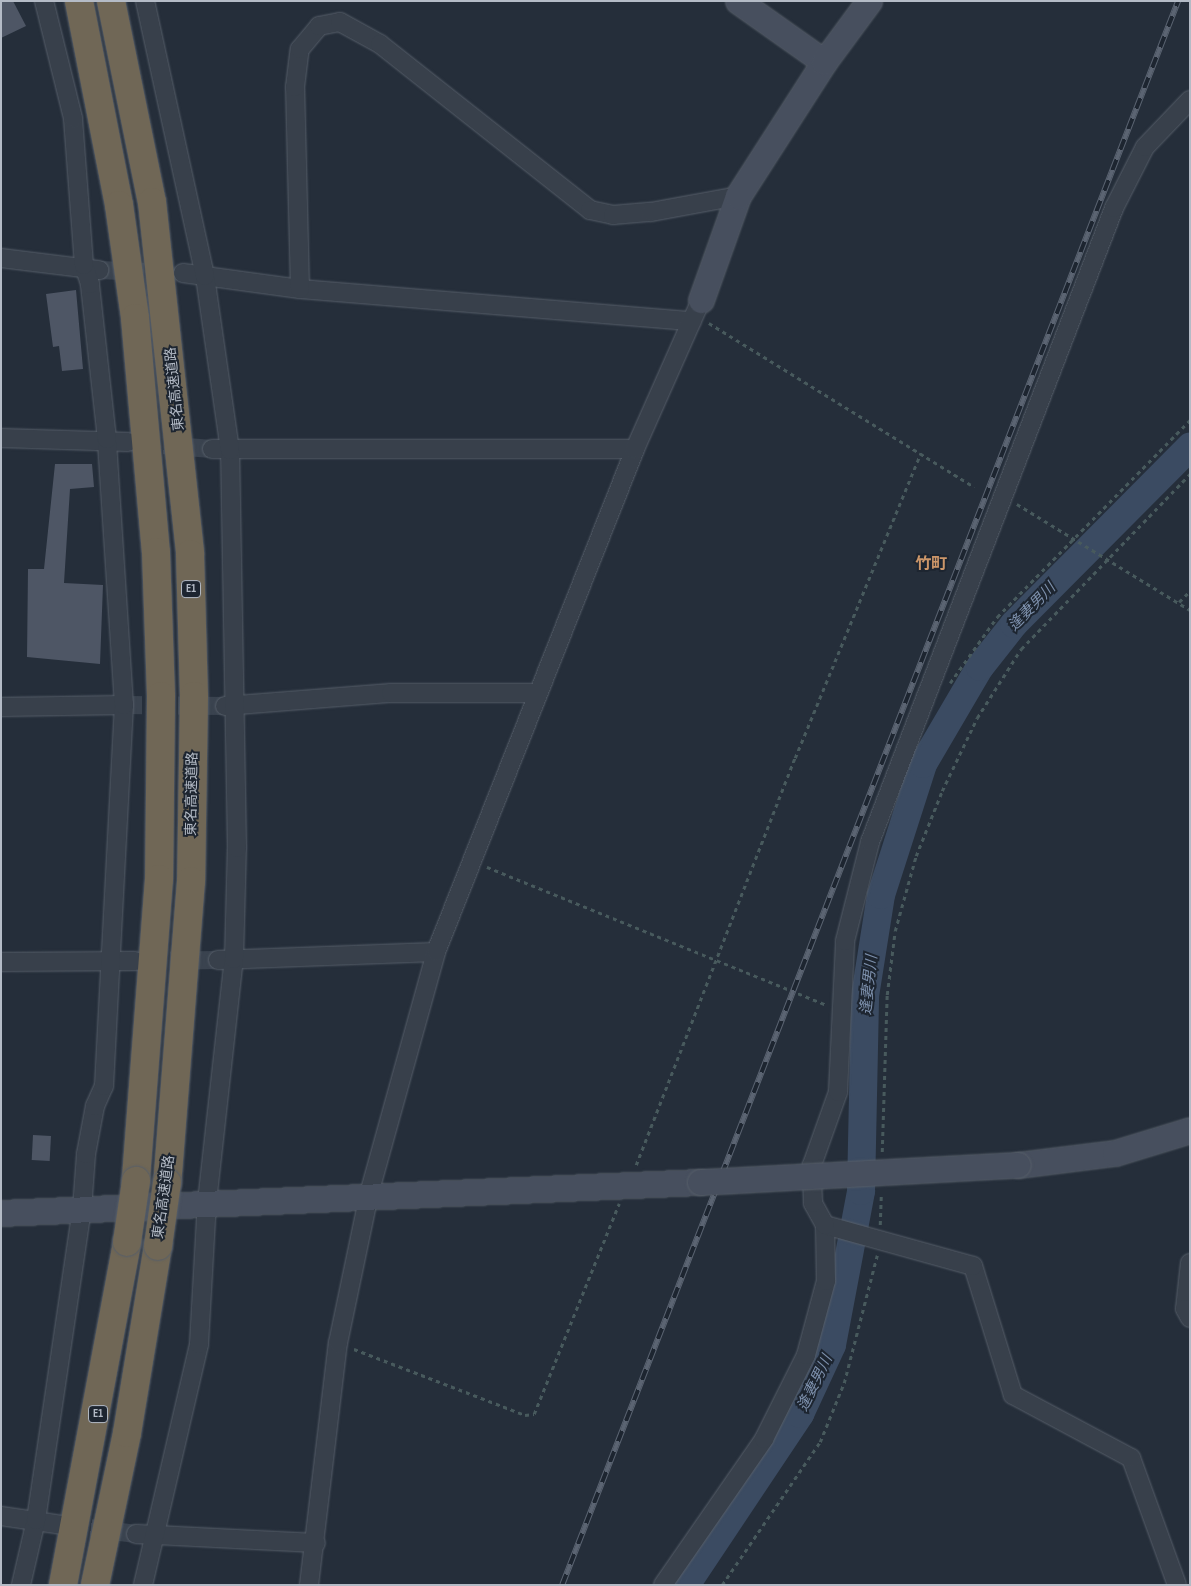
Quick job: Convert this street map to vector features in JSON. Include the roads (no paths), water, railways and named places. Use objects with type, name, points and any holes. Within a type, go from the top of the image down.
[{"type":"highway","name":"E1","points":[[63,1585],[127,1242],[136,1181],[159,879],[161,696],[156,552],[135,318],[119,205],[80,1]]},
{"type":"highway","name":"東名高速道路","points":[[94,1585],[127,1433],[167,1183],[191,881],[194,696],[190,554],[152,202],[111,1]]},
{"type":"street","points":[[20,1585],[36,1520],[82,1209],[86,1154],[95,1106],[104,1086],[113,960],[124,705],[107,439],[90,284],[91,268],[73,118],[44,1]]},
{"type":"street","points":[[143,1585],[199,1344],[207,1202],[223,1090],[231,706],[230,450],[205,276],[145,1]]},
{"type":"street","points":[[738,1],[824,62]]},
{"type":"street","points":[[309,1585],[316,1543],[338,1343],[369,1194],[436,952],[634,449],[696,312],[738,196],[824,62],[869,1]]},
{"type":"street","points":[[300,289],[295,87],[300,49],[319,26],[340,22],[380,44],[590,210],[613,215],[651,212],[738,196]]},
{"type":"street","points":[[663,1585],[764,1439],[806,1355],[826,1281],[825,1225],[813,1203],[812,1165],[838,1092],[845,941],[870,842],[1129,175],[1145,147],[1190,100]]},
{"type":"street","points":[[1,258],[91,268]]},
{"type":"street","points":[[183,273],[300,289],[696,312]]},
{"type":"street","points":[[1,438],[107,439],[128,442]]},
{"type":"street","points":[[212,449],[634,449]]},
{"type":"street","points":[[231,706],[391,693],[538,693]]},
{"type":"street","points":[[1,707],[124,705]]},
{"type":"street","points":[[226,959],[436,952]]},
{"type":"street","points":[[1,962],[135,961]]},
{"type":"street","points":[[1,1213],[369,1194],[700,1182],[1018,1165],[1115,1153],[1190,1130]]},
{"type":"street","points":[[825,1225],[973,1266],[1013,1395],[1131,1458],[1177,1585]]},
{"type":"street","points":[[1190,1264],[1185,1309],[1190,1318]]},
{"type":"street","points":[[1,1516],[63,1525]]},
{"type":"street","points":[[136,1534],[316,1543]]},
{"type":"waterway","name":"逢妻男川","points":[[686,1585],[800,1414],[832,1345],[861,1191],[865,996],[881,895],[923,764],[980,667],[1014,624],[1190,447]]},
{"type":"tunnel","points":[[99,270],[170,273]]},
{"type":"tunnel","points":[[137,443],[212,449]]},
{"type":"tunnel","points":[[124,705],[225,706]]},
{"type":"tunnel","points":[[143,961],[218,960]]},
{"type":"tunnel","points":[[64,1525],[136,1534]]},
{"type":"railway","points":[[562,1585],[1178,1]]},
{"type":"district","name":"竹町","points":[[931,565]]}]
